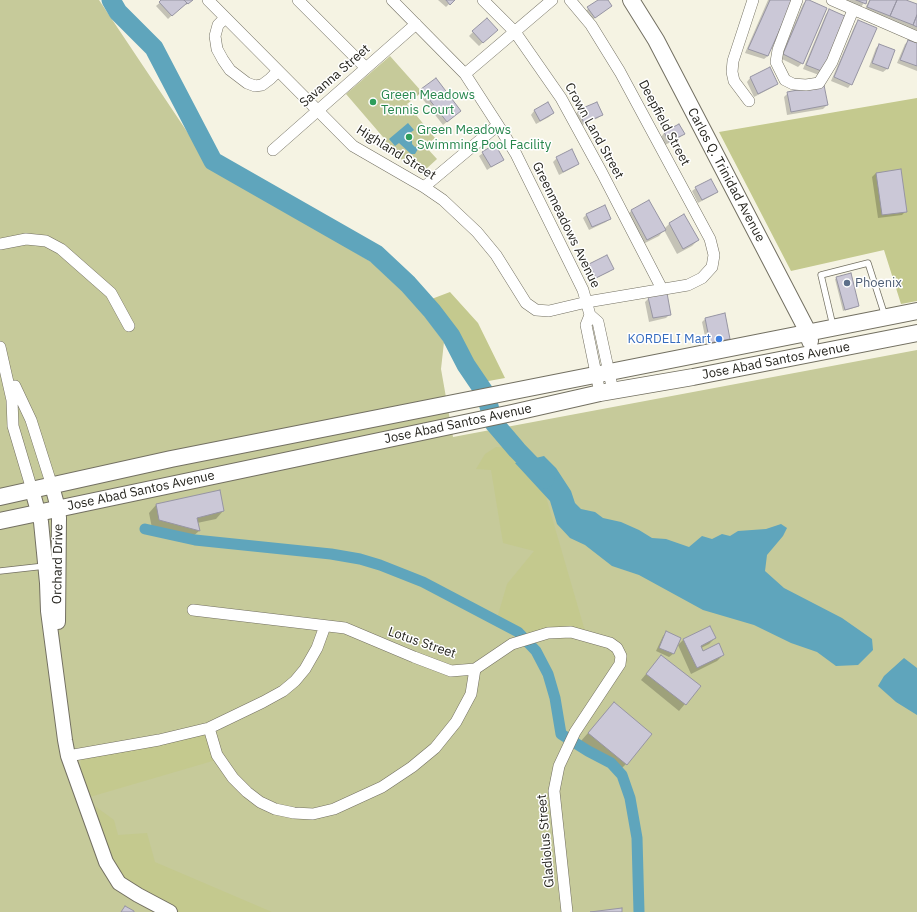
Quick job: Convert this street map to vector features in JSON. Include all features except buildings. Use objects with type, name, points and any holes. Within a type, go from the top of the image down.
[{"type":"main road","name":"Carlos Q. Trinidad Avenue","points":[[631,0],[656,40],[808,332],[813,354]]},
{"type":"main road","name":"Jose Abad Santos Avenue","points":[[0,496],[52,486],[171,459],[917,311]]},
{"type":"main road","name":"Jose Abad Santos Avenue","points":[[0,521],[607,392],[917,333]]},
{"type":"street","name":"Highland Street","points":[[208,0],[353,146],[424,186],[444,200],[478,232],[496,254],[526,303],[536,310],[549,311],[587,302]]},
{"type":"street","points":[[298,0],[366,68]]},
{"type":"street","name":"Greenmeadows Avenue","points":[[392,0],[465,74],[519,161],[583,290],[590,315],[598,322],[602,373],[607,392]]},
{"type":"street","name":"Crown Land Street","points":[[484,0],[514,32],[560,98],[602,174],[662,289]]},
{"type":"street","points":[[465,74],[552,0]]},
{"type":"street","name":"Deepfield Street","points":[[570,0],[590,25],[620,72],[659,142],[710,240],[714,255],[712,267],[702,278],[688,285],[662,289]]},
{"type":"street","points":[[749,101],[734,81],[732,61],[753,0]]},
{"type":"street","points":[[797,0],[778,50],[776,62],[779,71],[785,80],[793,84],[806,85],[819,83],[832,62],[853,10]]},
{"type":"street","points":[[832,0],[917,37]]},
{"type":"street","points":[[225,18],[218,25],[215,36],[217,49],[230,70],[247,83],[255,86],[270,79],[278,71]]},
{"type":"street","name":"Savanna Street","points":[[273,150],[416,24]]},
{"type":"street","points":[[424,186],[498,125]]},
{"type":"street","points":[[0,244],[26,238],[46,241],[61,249],[111,293],[130,326]]},
{"type":"street","points":[[587,302],[662,289]]},
{"type":"street","name":"Orchard Drive","points":[[0,349],[19,397],[31,420],[58,508],[59,584],[57,609],[65,740]]},
{"type":"street","name":"Orchard Drive","points":[[0,349],[12,400],[13,426],[41,522],[46,566],[48,611],[68,756],[106,862],[119,883],[170,912]]},
{"type":"street","name":"Lotus Street","points":[[193,610],[345,628],[451,671],[475,669],[512,644],[548,633],[571,632],[610,643],[617,648],[621,656],[620,664]]},
{"type":"street","points":[[68,756],[159,740],[209,728],[263,702],[282,691],[295,681],[305,669],[317,648],[325,626]]},
{"type":"street","name":"Gladiolus Street","points":[[568,912],[554,791],[558,766],[575,732],[620,664]]},
{"type":"street","points":[[209,728],[217,755],[234,778],[247,792],[260,802],[275,809],[294,813],[313,814],[334,809],[382,787],[412,768],[435,748],[456,722],[470,694],[475,669]]},
{"type":"lane","points":[[833,327],[821,275],[868,263],[886,317]]},
{"type":"lane","points":[[0,571],[46,566]]},
{"type":"green space","points":[[0,0],[99,0],[210,166],[373,263],[414,302],[444,342],[441,369],[453,437],[917,350],[917,912],[0,912]]},
{"type":"green space","points":[[390,56],[422,92],[407,104],[435,138],[425,146],[437,159],[425,170],[394,156],[383,137],[346,94]]},
{"type":"green space","points":[[917,98],[917,301],[901,304],[884,250],[791,271],[719,132]]},
{"type":"green space","points":[[450,292],[478,323],[505,378],[483,382],[429,300]]},
{"type":"green space","points":[[496,447],[511,448],[546,497],[585,631],[529,634],[498,615],[507,584],[534,551],[503,543],[491,470],[476,469],[485,454]]},
{"type":"green space","points":[[206,735],[216,760],[83,799],[80,755]]},
{"type":"green space","points":[[88,801],[114,820],[118,835],[147,833],[155,862],[272,912],[177,912],[138,895],[120,878]]},
{"type":"water","points":[[408,123],[414,130],[410,133],[414,138],[412,139],[412,144],[415,147],[418,146],[415,154],[411,154],[399,143],[395,146],[389,139]]},
{"type":"water","points":[[544,456],[556,468],[571,491],[575,503],[581,509],[595,512],[603,518],[621,522],[652,538],[666,539],[689,547],[702,536],[712,539],[722,534],[730,536],[738,531],[766,529],[781,524],[787,528],[783,536],[767,555],[765,571],[784,588],[842,618],[872,639],[873,650],[858,665],[836,666],[817,652],[791,643],[754,625],[703,610],[639,575],[612,566],[585,545],[570,538],[557,524],[550,501],[515,463]]},
{"type":"water","points":[[904,658],[917,668],[917,715],[896,702],[878,686],[884,676]]},
{"type":"waterway","points":[[111,0],[118,12],[154,48],[213,161],[376,254],[408,284],[432,311],[451,336],[466,365],[485,393],[494,423],[545,479]]},
{"type":"waterway","points":[[145,529],[195,540],[331,554],[360,559],[380,565],[423,582],[518,632],[536,651],[548,674],[555,698],[561,734],[611,763],[622,775],[630,798],[637,838],[639,912]]},
{"type":"place","name":"Green Meadows Tennis Court","points":[[373,102]]},
{"type":"place","name":"Green Meadows Swimming Pool Facility","points":[[409,137]]},
{"type":"place","name":"Phoenix","points":[[847,283]]},
{"type":"place","name":"KORDELI Mart","points":[[719,339]]}]
